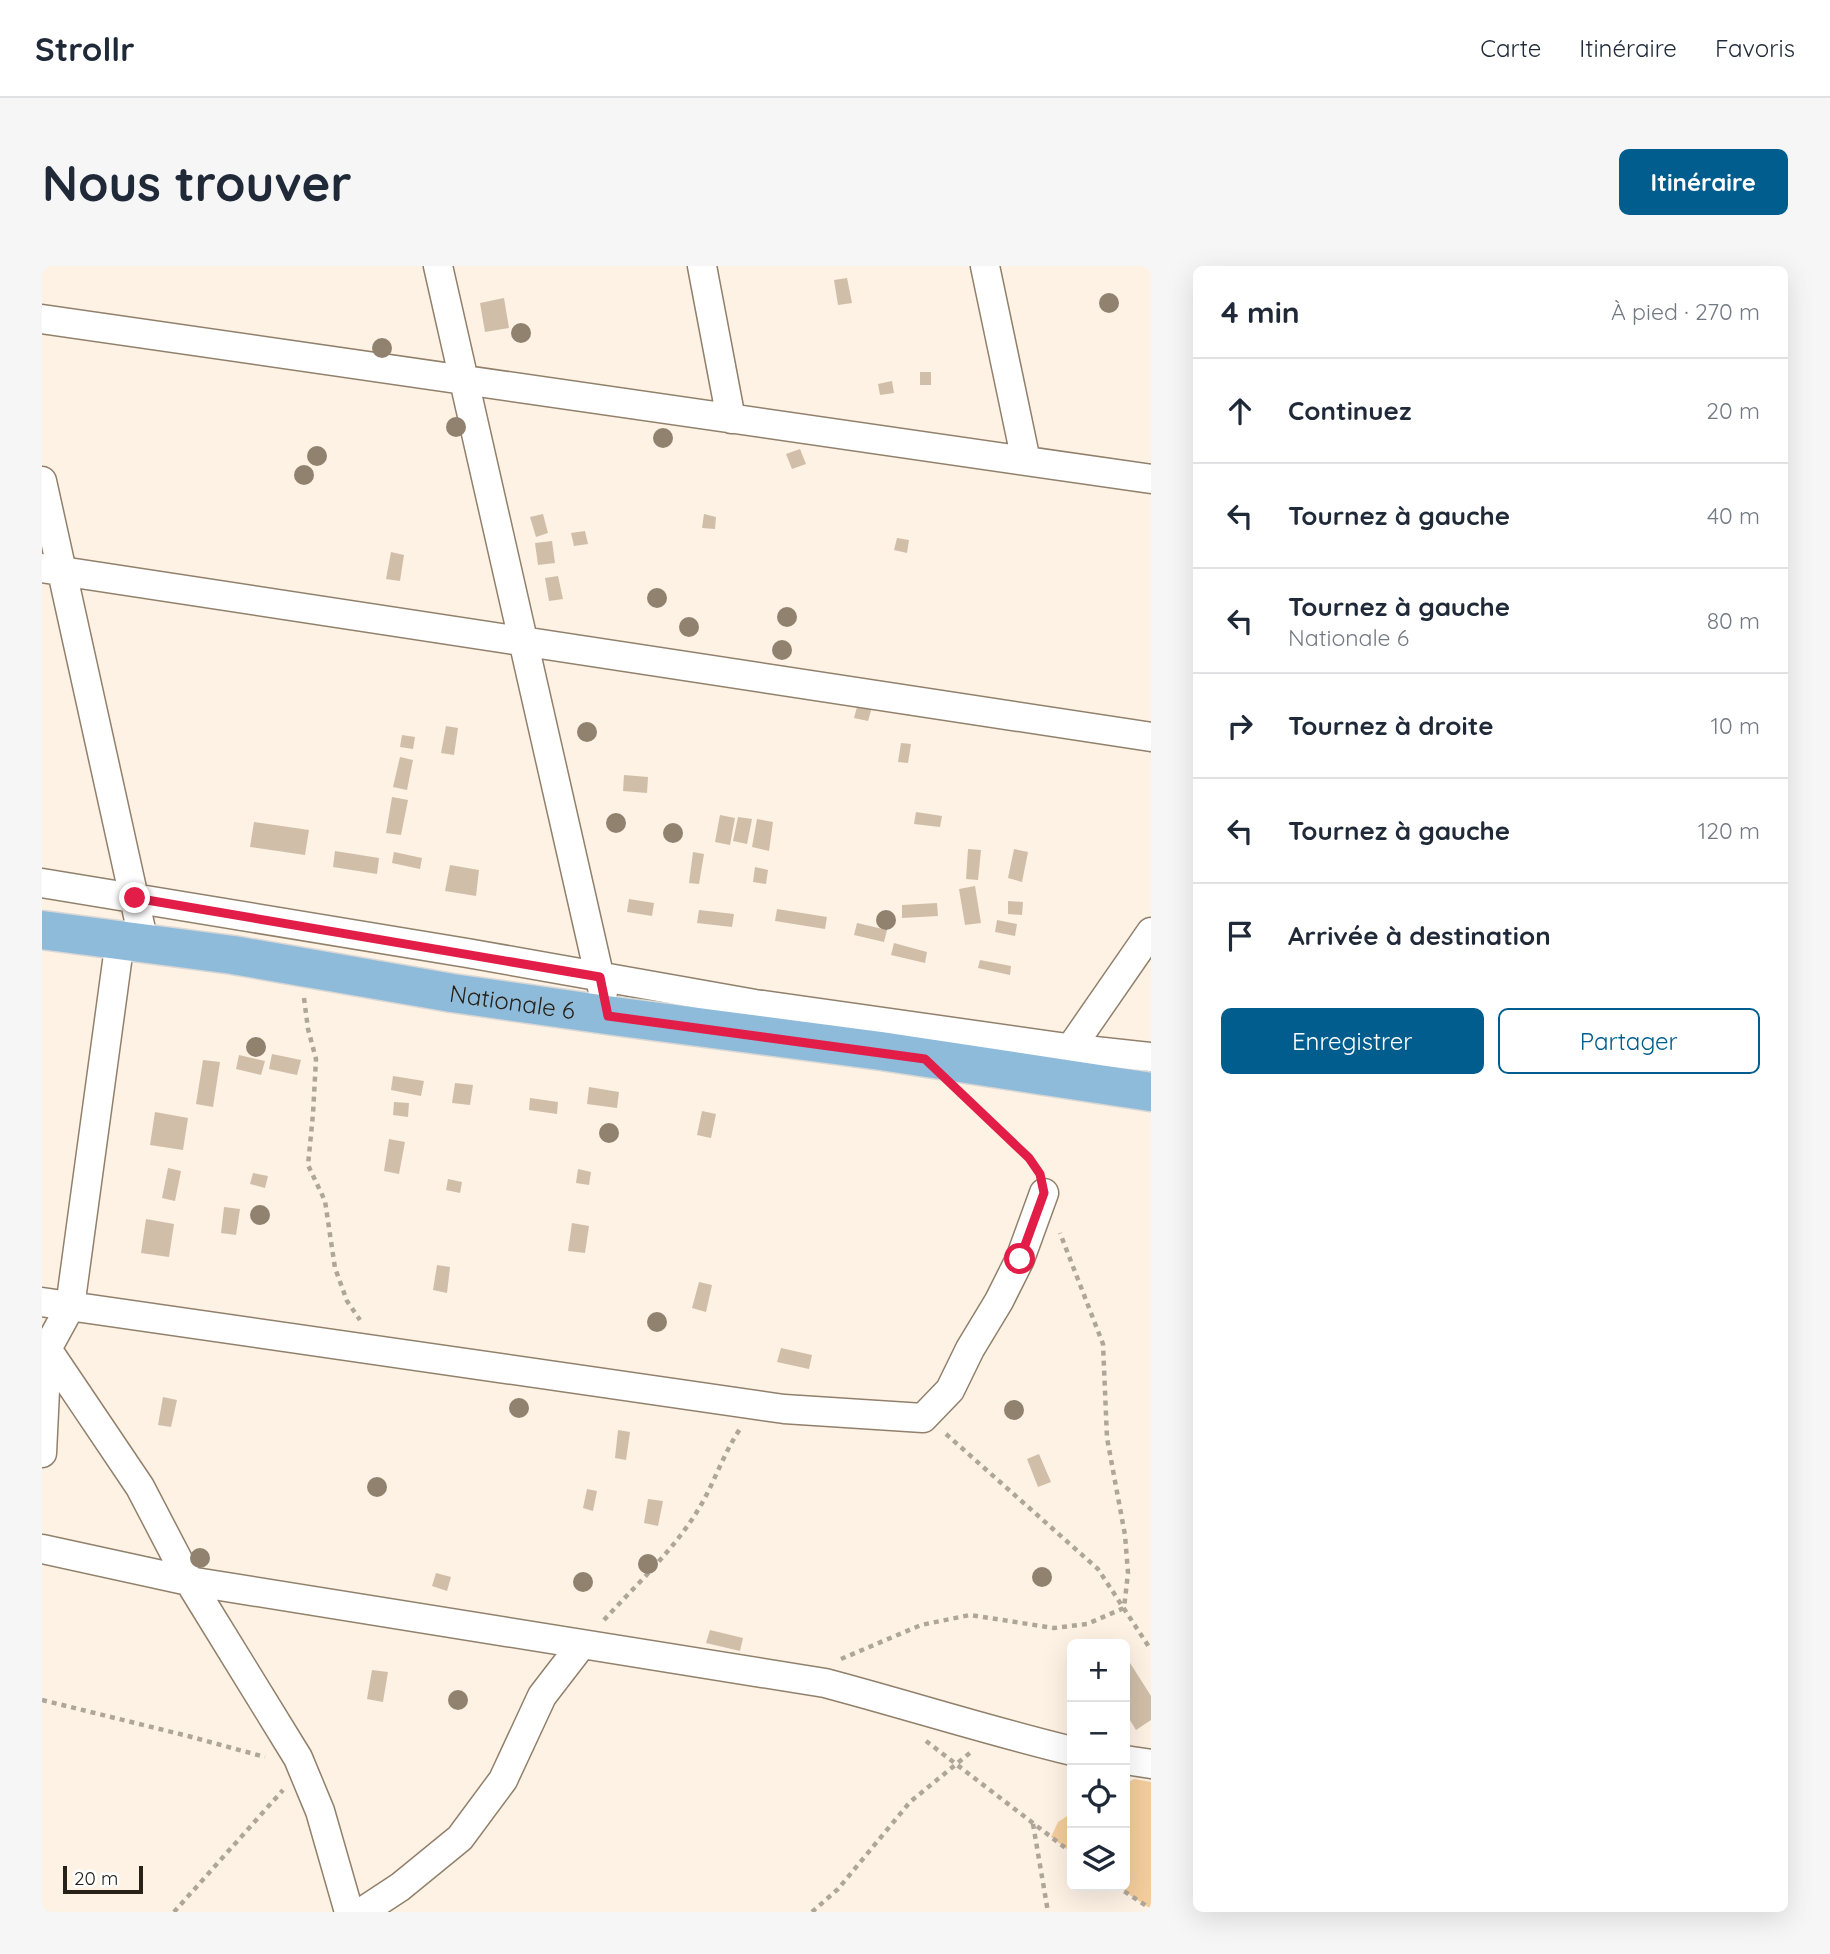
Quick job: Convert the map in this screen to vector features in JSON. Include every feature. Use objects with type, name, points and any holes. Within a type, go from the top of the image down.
[{"type":"main road","name":"Nationale 6","points":[[42,930],[233,955],[452,993],[608,1016],[881,1051],[1061,1063],[1151,1092]]},
{"type":"street","points":[[438,266],[608,1016]]},
{"type":"street","points":[[702,266],[732,419]]},
{"type":"street","points":[[985,266],[1027,461]]},
{"type":"street","points":[[42,319],[1151,479]]},
{"type":"street","points":[[42,481],[52,570],[135,898],[132,942],[70,1307],[47,1349],[42,1454]]},
{"type":"street","points":[[52,570],[1151,737]]},
{"type":"street","points":[[42,883],[755,1004],[1061,1063],[1151,1057]]},
{"type":"street","points":[[1061,1063],[1151,932]]},
{"type":"street","points":[[42,1302],[784,1409],[923,1418],[950,1390],[970,1349],[999,1301],[1020,1259],[1044,1193]]},
{"type":"street","points":[[47,1349],[140,1487],[189,1581],[302,1768],[320,1811],[349,1912]]},
{"type":"street","points":[[42,1549],[189,1581],[825,1684],[1067,1750]]},
{"type":"street","points":[[362,1912],[400,1887],[460,1838],[503,1780],[542,1696],[582,1644]]},
{"type":"street","points":[[1130,1761],[1151,1764]]},
{"type":"path","points":[[300,967],[308,1029],[316,1059],[308,1165],[325,1201],[335,1268],[347,1301],[382,1352]]},
{"type":"path","points":[[963,1095],[1029,1158],[1040,1174],[1044,1193],[1103,1344],[1107,1438],[1125,1535],[1128,1573],[1124,1608]]},
{"type":"path","points":[[582,1644],[665,1554],[699,1510],[739,1429],[756,1419],[784,1409]]},
{"type":"path","points":[[923,1418],[951,1438],[1098,1569],[1151,1650]]},
{"type":"path","points":[[795,1679],[921,1625],[970,1615],[1054,1629],[1087,1624],[1124,1608]]},
{"type":"path","points":[[42,1700],[188,1736],[302,1768],[174,1912]]},
{"type":"path","points":[[812,1912],[838,1889],[910,1802],[996,1732]]},
{"type":"path","points":[[926,1740],[1067,1849]]},
{"type":"path","points":[[1033,1824],[1048,1912]]},
{"type":"path","points":[[1124,1891],[1151,1909]]},
{"type":"shaded area","points":[[1134,1779],[1151,1782],[1151,1909],[1124,1891],[1130,1891],[1130,1781]]},
{"type":"shaded area","points":[[1067,1816],[1067,1849],[1051,1837],[1058,1822]]},
{"type":"building","points":[[847,278],[852,303],[838,305],[834,280]]},
{"type":"building","points":[[504,298],[509,328],[485,332],[480,303]]},
{"type":"building","points":[[920,372],[931,372],[931,385],[920,385]]},
{"type":"building","points":[[892,381],[894,393],[880,395],[878,384]]},
{"type":"building","points":[[800,449],[806,464],[792,469],[786,454]]},
{"type":"building","points":[[543,514],[548,533],[536,537],[530,517]]},
{"type":"building","points":[[704,514],[716,517],[715,529],[702,528]]},
{"type":"building","points":[[585,531],[588,544],[574,546],[571,533]]},
{"type":"building","points":[[897,538],[909,540],[907,553],[894,550]]},
{"type":"building","points":[[552,541],[555,563],[538,565],[535,543]]},
{"type":"building","points":[[391,552],[404,555],[400,581],[386,579]]},
{"type":"building","points":[[558,576],[563,599],[549,601],[545,578]]},
{"type":"building","points":[[859,700],[873,704],[868,721],[854,718]]},
{"type":"building","points":[[446,726],[458,728],[454,755],[441,753]]},
{"type":"building","points":[[402,735],[415,737],[413,749],[400,747]]},
{"type":"building","points":[[901,743],[911,744],[908,763],[898,762]]},
{"type":"building","points":[[400,757],[413,760],[407,790],[393,787]]},
{"type":"building","points":[[624,775],[648,777],[647,793],[623,791]]},
{"type":"building","points":[[392,797],[408,800],[401,835],[386,833]]},
{"type":"building","points":[[916,812],[942,816],[940,827],[914,824]]},
{"type":"building","points":[[720,815],[735,818],[730,845],[715,842]]},
{"type":"building","points":[[738,817],[752,819],[747,844],[733,841]]},
{"type":"building","points":[[757,819],[773,822],[769,851],[752,847]]},
{"type":"building","points":[[254,822],[309,830],[305,855],[250,847]]},
{"type":"building","points":[[968,849],[981,850],[978,880],[966,879]]},
{"type":"building","points":[[1014,849],[1028,852],[1022,882],[1008,878]]},
{"type":"building","points":[[335,851],[379,858],[377,874],[333,867]]},
{"type":"building","points":[[394,852],[422,858],[420,869],[392,863]]},
{"type":"building","points":[[693,852],[704,854],[699,884],[689,883]]},
{"type":"building","points":[[450,865],[479,870],[476,896],[445,891]]},
{"type":"building","points":[[755,867],[768,870],[766,884],[753,882]]},
{"type":"building","points":[[975,886],[981,923],[965,925],[959,889]]},
{"type":"building","points":[[629,899],[654,903],[652,916],[627,912]]},
{"type":"building","points":[[1008,901],[1023,902],[1022,915],[1008,914]]},
{"type":"building","points":[[937,903],[938,916],[902,918],[902,905]]},
{"type":"building","points":[[777,909],[827,917],[825,929],[775,921]]},
{"type":"building","points":[[699,910],[734,914],[732,927],[697,923]]},
{"type":"building","points":[[997,920],[1017,924],[1015,936],[995,932]]},
{"type":"building","points":[[857,923],[887,930],[884,942],[854,935]]},
{"type":"building","points":[[894,943],[927,952],[925,963],[891,955]]},
{"type":"building","points":[[980,960],[1011,966],[1010,975],[978,968]]},
{"type":"building","points":[[272,1054],[301,1060],[297,1075],[269,1069]]},
{"type":"building","points":[[239,1055],[265,1061],[261,1075],[236,1069]]},
{"type":"building","points":[[203,1060],[220,1062],[213,1107],[196,1104]]},
{"type":"building","points":[[393,1076],[424,1081],[421,1096],[391,1090]]},
{"type":"building","points":[[455,1083],[473,1085],[470,1105],[452,1103]]},
{"type":"building","points":[[589,1087],[619,1092],[617,1108],[587,1104]]},
{"type":"building","points":[[530,1098],[558,1102],[557,1114],[529,1110]]},
{"type":"building","points":[[394,1102],[409,1103],[408,1117],[393,1115]]},
{"type":"building","points":[[702,1111],[716,1114],[711,1138],[697,1135]]},
{"type":"building","points":[[155,1112],[188,1118],[183,1150],[150,1145]]},
{"type":"building","points":[[389,1139],[405,1142],[399,1174],[384,1171]]},
{"type":"building","points":[[168,1168],[181,1171],[175,1201],[162,1198]]},
{"type":"building","points":[[578,1169],[591,1172],[589,1185],[576,1183]]},
{"type":"building","points":[[253,1173],[268,1176],[265,1188],[250,1184]]},
{"type":"building","points":[[448,1179],[462,1182],[460,1193],[446,1190]]},
{"type":"building","points":[[224,1207],[240,1209],[236,1235],[221,1233]]},
{"type":"building","points":[[146,1219],[174,1224],[169,1257],[141,1253]]},
{"type":"building","points":[[572,1223],[589,1226],[585,1253],[568,1251]]},
{"type":"building","points":[[437,1265],[450,1267],[447,1293],[433,1290]]},
{"type":"building","points":[[699,1282],[712,1285],[706,1312],[692,1308]]},
{"type":"building","points":[[781,1348],[812,1355],[809,1369],[777,1362]]},
{"type":"building","points":[[163,1397],[177,1400],[171,1427],[158,1425]]},
{"type":"building","points":[[618,1430],[630,1432],[626,1460],[615,1458]]},
{"type":"building","points":[[1039,1454],[1051,1482],[1038,1487],[1027,1459]]},
{"type":"building","points":[[587,1489],[597,1491],[593,1511],[583,1508]]},
{"type":"building","points":[[648,1499],[663,1501],[658,1526],[644,1523]]},
{"type":"building","points":[[436,1573],[451,1577],[447,1591],[432,1586]]},
{"type":"building","points":[[710,1630],[743,1638],[740,1651],[706,1643]]},
{"type":"building","points":[[1130,1663],[1151,1696],[1151,1720],[1136,1730],[1130,1720]]},
{"type":"building","points":[[372,1670],[388,1672],[383,1702],[367,1699]]},
{"type":"route","points":[[135,898],[600,977],[608,1016],[925,1059],[1029,1158],[1040,1174],[1044,1193],[1020,1259]]}]
